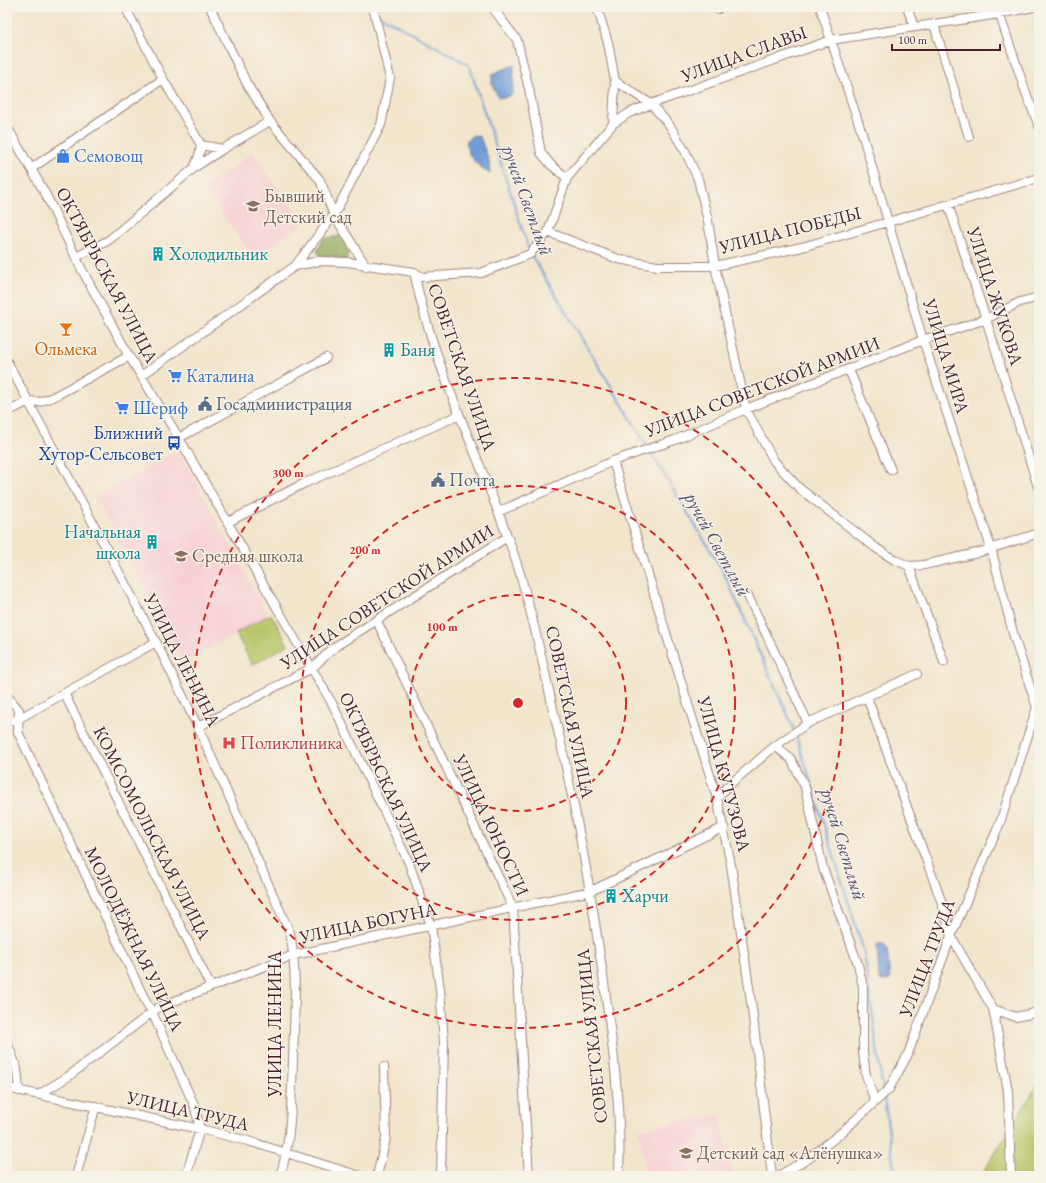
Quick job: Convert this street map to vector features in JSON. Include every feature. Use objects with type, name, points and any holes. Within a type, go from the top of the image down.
[{"type":"street","points":[[125,7],[163,80],[201,144],[199,156],[194,168]]},
{"type":"street","points":[[210,7],[246,84],[270,121],[320,180],[334,215],[366,266]]},
{"type":"street","points":[[142,376],[294,266],[334,215],[381,125],[390,78],[372,7]]},
{"type":"street","points":[[294,266],[320,261],[414,272],[422,277],[481,273],[530,254],[548,232],[568,178],[551,165],[541,153],[529,89],[517,40],[492,7]]},
{"type":"street","points":[[597,7],[608,43],[615,81],[614,124]]},
{"type":"street","name":"УЛИЦА МИРА","points":[[820,7],[889,221],[923,340],[991,548],[1014,637],[1038,709]]},
{"type":"street","points":[[907,7],[914,27]]},
{"type":"street","name":"УЛИЦА СЛАВЫ","points":[[568,178],[614,124],[629,113],[651,104],[831,40],[934,25],[998,11],[1033,7]]},
{"type":"street","points":[[998,11],[1039,126]]},
{"type":"street","points":[[934,25],[969,137]]},
{"type":"street","points":[[32,168],[163,80]]},
{"type":"street","points":[[615,81],[651,104],[670,126],[686,151],[698,179],[708,221],[715,266],[746,409],[774,461],[799,488],[876,548],[893,559],[909,566],[924,565],[1039,534]]},
{"type":"street","points":[[76,258],[109,240],[194,168],[270,121]]},
{"type":"street","name":"ОКТЯБРЬСКАЯ УЛИЦА","points":[[7,127],[32,168],[76,258],[129,356],[179,438],[333,705],[409,863],[431,926],[440,989],[444,1042],[441,1176]]},
{"type":"street","points":[[201,144],[223,149]]},
{"type":"street","name":"УЛИЦА ПОБЕДЫ","points":[[548,232],[618,259],[657,266],[715,266],[802,246],[1039,178]]},
{"type":"street","name":"УЛИЦА ЖУКОВА","points":[[948,204],[986,319],[1039,490]]},
{"type":"street","name":"СОВЕТСКАЯ УЛИЦА","points":[[414,272],[424,315],[459,415],[507,537],[534,622],[563,753],[591,891],[617,1091],[620,1146],[619,1176]]},
{"type":"street","name":"УЛИЦА СОВЕТСКОЙ АРМИИ","points":[[498,512],[613,462],[675,440],[746,409],[923,340],[986,319],[1020,302],[1039,297]]},
{"type":"street","points":[[7,412],[29,401],[39,402],[53,397],[129,356]]},
{"type":"street","points":[[179,438],[326,358]]},
{"type":"street","name":"УЛИЦА ЛЕНИНА","points":[[7,361],[156,642],[198,727],[284,915],[290,933],[294,955],[294,1021],[287,1154],[280,1176]]},
{"type":"street","points":[[849,370],[891,470]]},
{"type":"street","points":[[228,522],[305,483],[459,415]]},
{"type":"street","name":"УЛИЦА КУТУЗОВА","points":[[613,462],[717,798],[724,827],[751,1001],[772,1176]]},
{"type":"street","name":"УЛИЦА СОВЕТСКОЙ АРМИИ","points":[[198,727],[312,668],[336,646],[507,537]]},
{"type":"street","points":[[909,566],[944,662]]},
{"type":"street","points":[[748,596],[808,723]]},
{"type":"street","name":"УЛИЦА ЮНОСТИ","points":[[377,621],[513,908],[529,1176]]},
{"type":"street","points":[[7,722],[18,719],[156,642]]},
{"type":"street","points":[[717,798],[728,786],[775,746],[808,723],[917,674]]},
{"type":"street","name":"КОМСОМОЛЬСКАЯ УЛИЦА","points":[[64,693],[212,987]]},
{"type":"street","name":"МОЛОДЁЖНАЯ УЛИЦА","points":[[7,696],[19,710],[18,732],[152,1012],[195,1106],[200,1129],[186,1176]]},
{"type":"street","points":[[867,697],[952,936],[992,1009],[1008,1091],[1011,1176]]},
{"type":"street","name":"УЛИЦА ТРУДА","points":[[778,1176],[808,1159],[878,1099],[887,1090],[908,1054],[952,936],[1000,823],[1038,709]]},
{"type":"street","points":[[775,746],[791,759],[805,787],[823,868],[858,964],[862,987],[863,1053],[866,1075],[878,1099]]},
{"type":"street","name":"УЛИЦА БОГУНА","points":[[40,1094],[69,1076],[159,1007],[294,955],[591,891],[724,827]]},
{"type":"street","points":[[992,1009],[1016,1017],[1039,1012]]},
{"type":"street","points":[[7,1042],[17,1069],[19,1091]]},
{"type":"street","points":[[377,1176],[386,1138],[384,1067]]},
{"type":"street","name":"УЛИЦА ТРУДА","points":[[7,1088],[200,1129],[360,1176]]},
{"type":"street","points":[[76,1176],[96,1106]]},
{"type":"shaded area","name":"Бывший Детский сад","points":[[253,153],[303,224],[253,258],[204,187]]},
{"type":"shaded area","name":"Средняя школа","points":[[173,453],[181,454],[268,616],[184,662],[95,496]]},
{"type":"shaded area","name":"Детский сад «Алёнушка»","points":[[720,1114],[733,1176],[647,1176],[638,1130]]},
{"type":"green space","points":[[342,236],[349,252],[346,260],[338,260],[319,255],[317,251],[324,238]]},
{"type":"green space","points":[[271,614],[288,645],[252,665],[236,633]]},
{"type":"green space","points":[[1039,1082],[1039,1176],[981,1176]]},
{"type":"water","points":[[514,65],[513,94],[504,98],[498,97],[492,84],[492,74]]},
{"type":"water","points":[[473,135],[480,137],[489,161],[490,174],[473,160],[468,151],[467,140]]},
{"type":"water","points":[[877,944],[884,944],[887,948],[890,980],[882,981],[879,979]]},
{"type":"waterway","name":"ручей Светлый","points":[[377,14],[469,65],[529,250]]},
{"type":"waterway","name":"ручей Светлый","points":[[532,256],[648,447]]},
{"type":"waterway","name":"ручей Светлый","points":[[650,451],[723,571],[794,729]]},
{"type":"waterway","name":"ручей Светлый","points":[[796,735],[864,952],[883,1091]]},
{"type":"waterway","name":"ручей Светлый","points":[[884,1097],[895,1176]]},
{"type":"place","name":"Семовощ","points":[[63,156]]},
{"type":"place","name":"Бывший Детский сад","points":[[253,206]]},
{"type":"place","name":"Холодильник","points":[[158,254]]},
{"type":"place","name":"Ольмека","points":[[66,329]]},
{"type":"place","name":"Баня","points":[[389,350]]},
{"type":"place","name":"Каталина","points":[[175,376]]},
{"type":"place","name":"Госадминистрация","points":[[205,404]]},
{"type":"place","name":"Шериф","points":[[122,408]]},
{"type":"place","name":"Ближний Хутор-Сельсовет","points":[[174,443]]},
{"type":"place","name":"Почта","points":[[438,480]]},
{"type":"place","name":"Начальная школа","points":[[152,542]]},
{"type":"place","name":"Средняя школа","points":[[181,556]]},
{"type":"place","name":"Поликлиника","points":[[229,743]]},
{"type":"place","name":"Харчи","points":[[611,896]]},
{"type":"place","name":"Детский сад «Алёнушка»","points":[[686,1153]]}]
